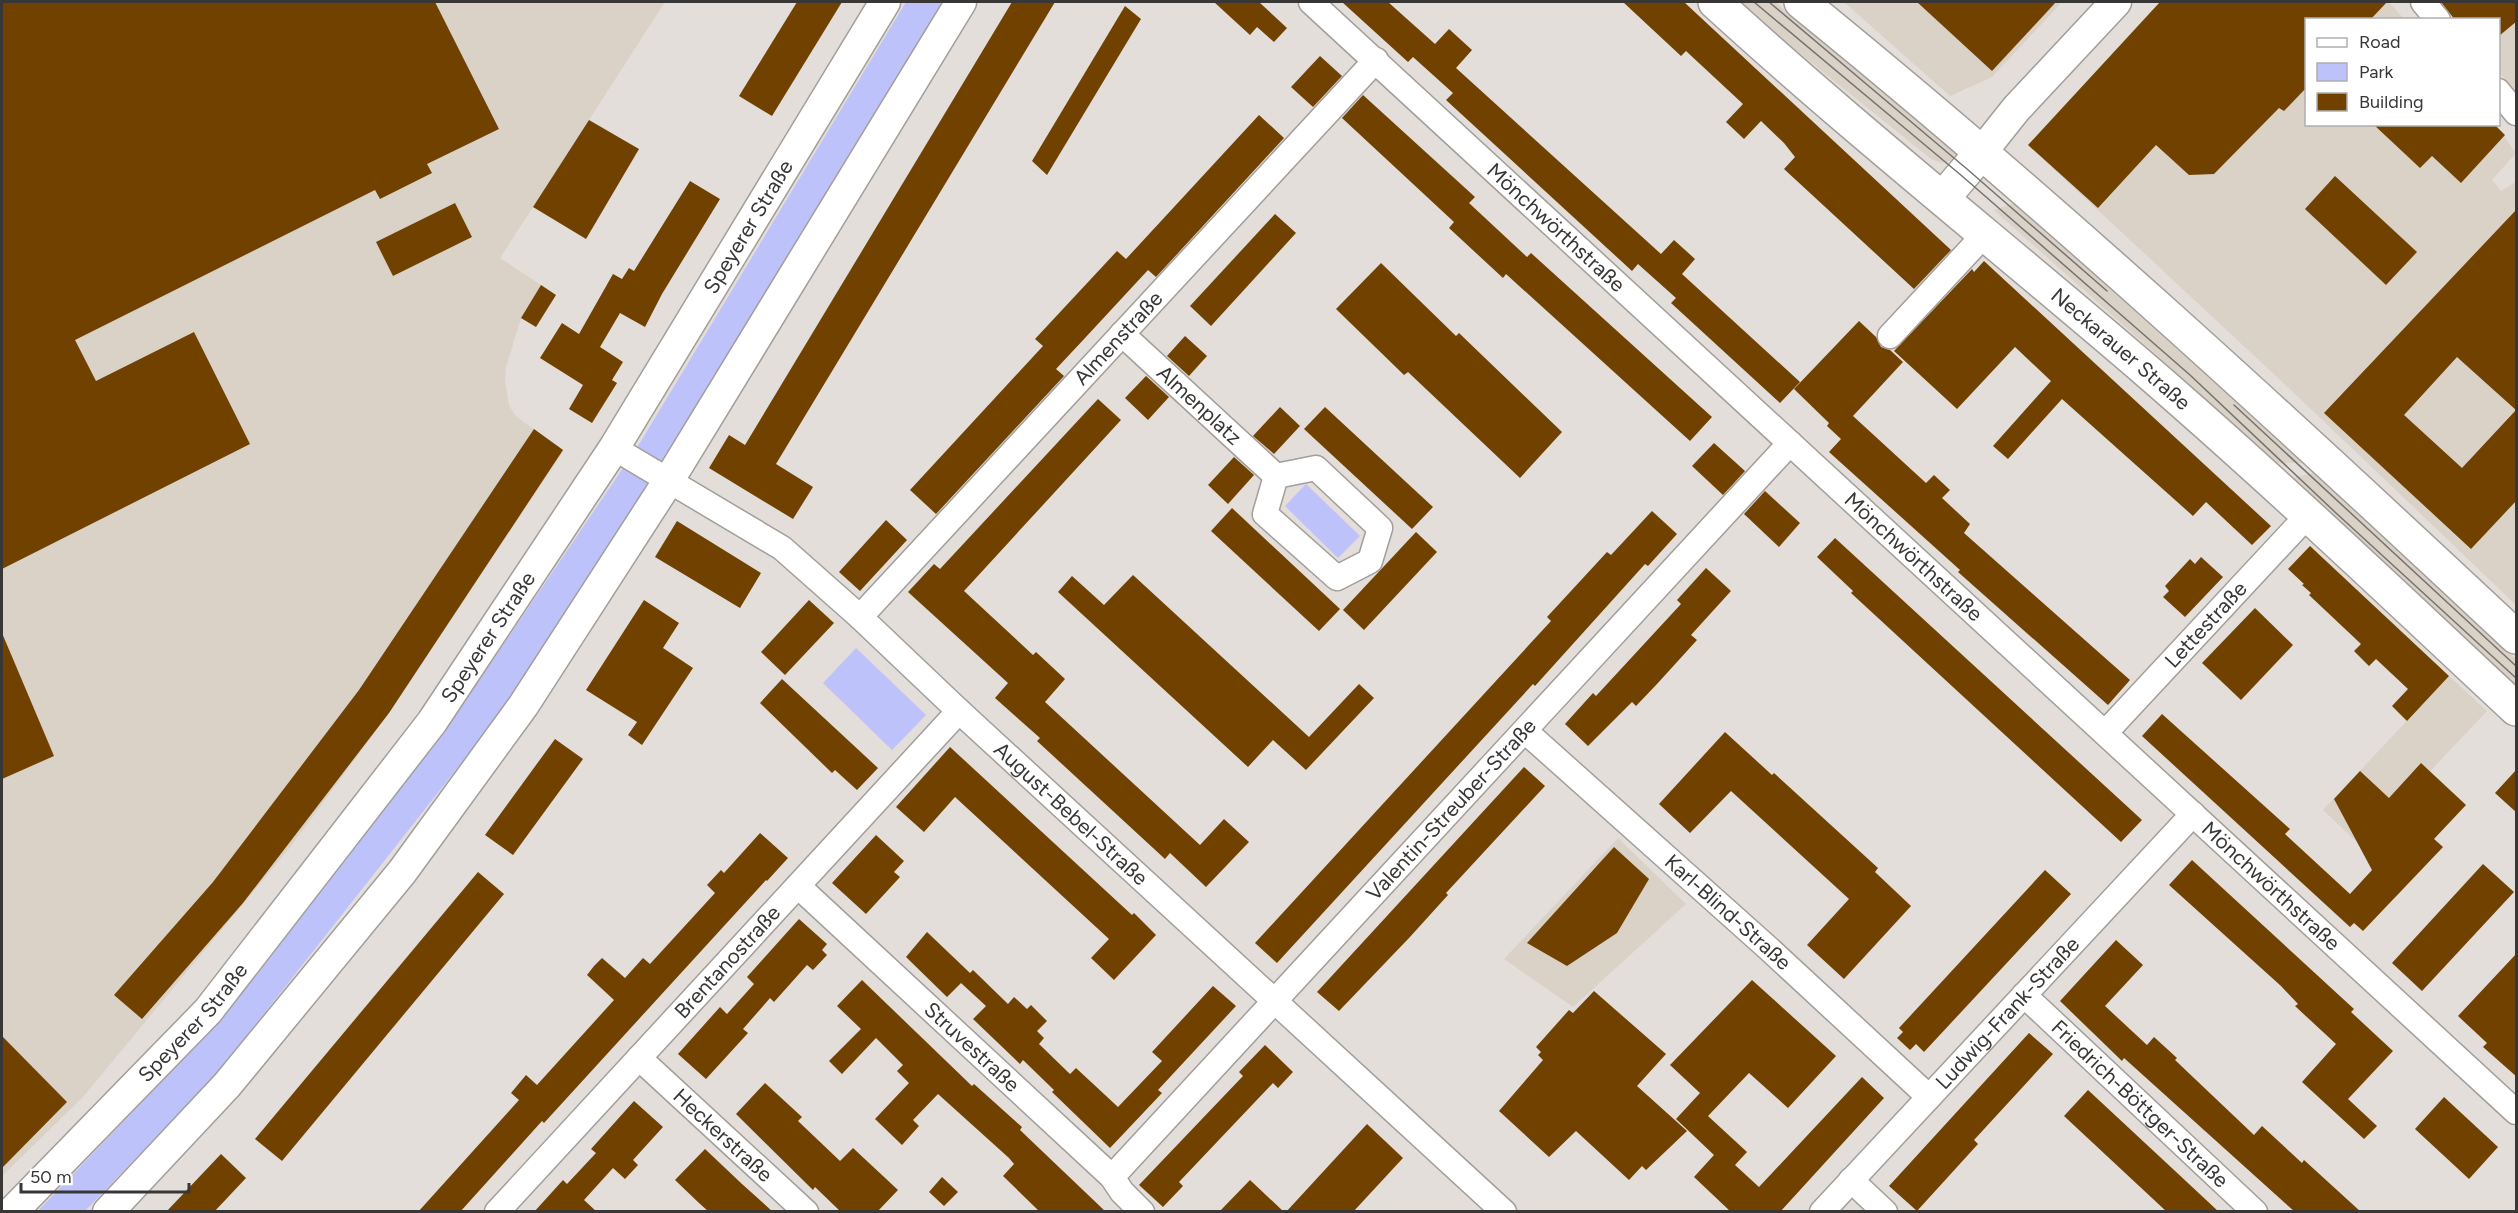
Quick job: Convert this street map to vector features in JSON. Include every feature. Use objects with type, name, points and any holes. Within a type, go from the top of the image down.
[{"type":"main road","name":"Neckarauer Straße","points":[[1715,2],[1783,64],[2150,374],[2308,515],[2517,710]]},
{"type":"main road","points":[[1801,2],[1982,153],[2103,258],[2517,637]]},
{"type":"main road","points":[[1942,198],[1982,153]]},
{"type":"street","name":"Speyerer Straße","points":[[12,1212],[215,1002],[432,722],[614,448],[885,2]]},
{"type":"street","points":[[108,1212],[227,1085],[402,872],[537,686],[669,480],[961,2]]},
{"type":"street","name":"Mönchwörthstraße","points":[[1311,2],[2517,1113]]},
{"type":"street","points":[[1982,153],[2016,109],[2116,2]]},
{"type":"street","points":[[2423,2],[2436,18]]},
{"type":"street","name":"Almenstraße","points":[[860,617],[1376,60]]},
{"type":"street","points":[[2500,93],[2517,113]]},
{"type":"street","points":[[1890,336],[1984,234]]},
{"type":"street","name":"Almenplatz","points":[[1122,334],[1276,476]]},
{"type":"street","name":"Valentin-Streuber-Straße","points":[[1112,1177],[1790,443]]},
{"type":"street","name":"August-Bebel-Straße","points":[[614,448],[782,548],[860,617],[959,711],[1504,1212]]},
{"type":"street","points":[[1316,468],[1380,528],[1370,561],[1337,578],[1266,514],[1276,476],[1316,468]]},
{"type":"street","name":"Lettestraße","points":[[2105,733],[2308,515]]},
{"type":"street","name":"Brentanostraße","points":[[497,1212],[959,711]]},
{"type":"street","name":"Karl-Blind-Straße","points":[[1525,731],[1768,948],[1929,1097]]},
{"type":"street","name":"Ludwig-Frank-Straße","points":[[1822,1212],[2193,814]]},
{"type":"street","name":"Struvestraße","points":[[798,886],[1112,1177],[1122,1192],[1142,1212]]},
{"type":"street","name":"Friedrich-Böttger-Straße","points":[[2025,995],[2255,1212]]},
{"type":"street","name":"Heckerstraße","points":[[639,1058],[806,1212]]},
{"type":"street","points":[[1851,1180],[1885,1212]]},
{"type":"shaded area","points":[[2,2],[665,2],[500,258],[541,285],[521,318],[506,367],[505,380],[509,405],[522,421],[564,450],[389,713],[291,846],[83,1097],[2,1176]]},
{"type":"shaded area","points":[[1736,2],[1775,2],[1957,150],[1955,160],[1942,163],[1931,159]]},
{"type":"shaded area","points":[[1844,2],[2062,2],[1992,77],[1950,96]]},
{"type":"shaded area","points":[[2160,2],[2271,2],[2280,10],[2288,2],[2389,2],[2403,18],[2305,18],[2305,126],[2497,126],[2516,153],[2492,180],[2501,191],[2516,182],[2516,605],[2291,390],[2028,145]]},
{"type":"shaded area","points":[[2440,2],[2516,2],[2516,93],[2500,73],[2500,18],[2454,18]]},
{"type":"shaded area","points":[[2015,203],[2255,418],[2260,419],[2295,446],[2290,451],[2303,463],[2278,463],[1994,210]]},
{"type":"shaded area","points":[[2314,473],[2516,659],[2516,685],[2292,478]]},
{"type":"shaded area","points":[[2449,676],[2487,711],[2401,802],[2411,817],[2443,847],[2395,898],[2378,882],[2357,842],[2323,810]]},
{"type":"shaded area","points":[[1618,838],[1686,904],[1573,1007],[1504,959]]},
{"type":"green space","points":[[906,2],[945,2],[668,463],[514,696],[215,1076],[85,1211],[37,1212],[217,1023],[442,735],[638,446]]},
{"type":"green space","points":[[1306,484],[1360,536],[1338,558],[1285,506]]},
{"type":"green space","points":[[856,648],[926,715],[892,750],[823,683]]},
{"type":"building","points":[[2,2],[435,2],[499,129],[427,164],[432,173],[380,199],[375,190],[75,340],[96,381],[194,332],[250,444],[2,569]]},
{"type":"building","points":[[797,2],[842,2],[772,116],[739,96]]},
{"type":"building","points":[[1012,2],[1055,2],[776,464],[813,487],[793,519],[709,468],[729,435],[745,445]]},
{"type":"building","points":[[1214,2],[1259,2],[1287,28],[1274,42],[1257,27],[1250,35]]},
{"type":"building","points":[[1342,2],[1388,2],[1435,44],[1449,29],[1472,50],[1456,68],[1661,254],[1674,240],[1695,259],[1682,274],[1800,382],[1780,403],[1671,303],[1676,298],[1638,264],[1632,271],[1446,100],[1453,93],[1413,57],[1408,62]]},
{"type":"building","points":[[1623,2],[1684,2],[1951,250],[1914,289],[1784,169],[1795,157],[1761,121],[1744,139],[1726,122],[1743,104],[1686,51],[1681,56]]},
{"type":"building","points":[[1917,2],[2056,2],[1992,71]]},
{"type":"building","points":[[2160,2],[2387,2],[2372,18],[2305,18],[2305,89],[2284,111],[2279,108],[2214,174],[2189,175],[2156,145],[2098,208],[2028,145]]},
{"type":"building","points":[[2441,2],[2517,2],[2517,21],[2500,35],[2500,18],[2453,18]]},
{"type":"building","points":[[1125,6],[1141,19],[1047,175],[1032,161]]},
{"type":"building","points":[[1320,56],[1342,76],[1313,107],[1291,87]]},
{"type":"building","points":[[1363,95],[1475,197],[1469,203],[1527,257],[1531,253],[1712,417],[1690,441],[1506,274],[1503,278],[1449,228],[1454,222],[1342,118]]},
{"type":"building","points":[[1259,115],[1284,138],[1156,277],[1148,270],[1056,369],[1064,376],[936,514],[910,490],[1043,346],[1035,339],[1117,251],[1126,259]]},
{"type":"building","points":[[589,120],[639,149],[586,239],[533,207]]},
{"type":"building","points":[[2375,126],[2496,126],[2505,135],[2461,183],[2432,156],[2420,168]]},
{"type":"building","points":[[2335,176],[2417,252],[2386,285],[2305,209]]},
{"type":"building","points":[[690,181],[720,199],[662,294],[645,327],[620,313],[600,347],[623,362],[612,380],[617,383],[592,423],[569,409],[583,385],[540,358],[562,323],[579,334],[613,274],[622,279],[629,268],[634,271]]},
{"type":"building","points":[[455,203],[472,237],[393,276],[376,242]]},
{"type":"building","points":[[2517,209],[2517,500],[2471,549],[2324,413]],"holes":[[[2457,357],[2516,410],[2462,468],[2404,415]]]},
{"type":"building","points":[[1275,214],[1296,233],[1211,326],[1190,306]]},
{"type":"building","points":[[1984,261],[2271,526],[2252,545],[2206,502],[2193,516],[2062,399],[2008,459],[1993,446],[2051,381],[2015,347],[1957,409],[1894,351],[1972,269],[1974,272]]},
{"type":"building","points":[[1381,263],[1456,336],[1459,333],[1562,432],[1520,478],[1408,372],[1404,375],[1336,309]]},
{"type":"building","points":[[541,285],[556,295],[536,327],[521,318]]},
{"type":"building","points":[[1859,321],[1876,337],[1881,347],[1890,350],[1903,362],[1853,416],[1926,483],[1934,475],[1950,490],[1942,498],[1970,524],[1964,533],[2130,680],[2108,705],[1958,572],[1960,570],[1829,452],[1841,439],[1827,426],[1829,423],[1794,389]]},
{"type":"building","points":[[1185,336],[1207,356],[1189,376],[1167,356]]},
{"type":"building","points":[[1146,376],[1169,397],[1148,420],[1125,398]]},
{"type":"building","points":[[1098,399],[1121,420],[964,591],[1033,655],[1036,652],[1065,679],[1045,702],[1200,845],[1224,819],[1249,842],[1206,887],[1170,853],[1165,859],[1037,741],[1040,738],[995,698],[1008,683],[908,592],[934,564],[940,569]]},
{"type":"building","points":[[1280,407],[1300,426],[1274,454],[1253,436]]},
{"type":"building","points":[[1325,407],[1433,507],[1412,529],[1304,429]]},
{"type":"building","points":[[534,429],[563,450],[389,713],[243,903],[142,1019],[114,995],[213,882],[359,690]]},
{"type":"building","points":[[1714,443],[1745,471],[1723,495],[1692,466]]},
{"type":"building","points":[[1234,457],[1254,475],[1228,504],[1208,485]]},
{"type":"building","points":[[1765,491],[1800,523],[1779,547],[1744,514]]},
{"type":"building","points":[[1232,508],[1340,609],[1319,631],[1211,531]]},
{"type":"building","points":[[1652,511],[1677,534],[1648,566],[1645,564],[1535,686],[1533,684],[1277,963],[1255,943],[1551,621],[1547,617],[1607,552],[1611,555]]},
{"type":"building","points":[[886,520],[907,540],[860,591],[839,572]]},
{"type":"building","points":[[677,521],[761,573],[740,608],[655,557]]},
{"type":"building","points":[[1416,532],[1437,552],[1364,630],[1343,610]]},
{"type":"building","points":[[1835,538],[2142,820],[2121,842],[1851,593],[1853,591],[1817,557]]},
{"type":"building","points":[[2310,546],[2449,676],[2407,721],[2392,706],[2408,689],[2376,659],[2369,666],[2354,651],[2361,644],[2309,595],[2311,593],[2302,585],[2304,584],[2288,569]]},
{"type":"building","points":[[2201,557],[2223,577],[2185,617],[2163,597],[2169,591],[2165,586],[2190,559],[2195,564]]},
{"type":"building","points":[[1706,568],[1731,591],[1691,635],[1697,640],[1657,684],[1636,706],[1632,702],[1588,746],[1565,724],[1593,693],[1596,696],[1681,604],[1677,600]]},
{"type":"building","points":[[1133,575],[1309,737],[1359,684],[1374,698],[1306,770],[1273,740],[1248,767],[1058,592],[1072,576],[1104,605]]},
{"type":"building","points":[[644,600],[679,623],[663,648],[693,668],[642,745],[628,735],[637,722],[586,690]]},
{"type":"building","points":[[809,600],[834,623],[785,675],[761,652]]},
{"type":"building","points":[[2255,608],[2293,645],[2241,700],[2202,663]]},
{"type":"building","points":[[2,633],[54,756],[2,779]]},
{"type":"building","points":[[782,679],[878,768],[857,790],[835,770],[832,773],[760,703]]},
{"type":"building","points":[[2162,714],[2290,829],[2285,834],[2350,894],[2372,870],[2334,799],[2360,771],[2389,798],[2421,763],[2466,805],[2434,839],[2443,847],[2363,931],[2354,923],[2350,927],[2142,736]]},
{"type":"building","points":[[1725,732],[1772,775],[1774,773],[1878,868],[1875,872],[1911,906],[1844,979],[1807,945],[1849,899],[1731,791],[1690,833],[1659,804]]},
{"type":"building","points":[[555,739],[583,759],[513,855],[485,835]]},
{"type":"building","points":[[950,747],[1156,935],[1114,980],[1091,958],[1109,939],[955,797],[924,832],[896,807]]},
{"type":"building","points":[[1524,767],[1545,786],[1446,893],[1448,895],[1409,938],[1339,1011],[1317,992]]},
{"type":"building","points":[[2517,769],[2517,813],[2495,793]]},
{"type":"building","points":[[760,833],[788,858],[460,1212],[418,1212],[519,1100],[511,1093],[526,1075],[537,1085],[614,1000],[587,975],[594,966],[602,958],[625,978],[643,958],[650,964],[715,893],[707,885],[721,870],[724,873]]},
{"type":"building","points":[[876,835],[904,861],[894,872],[900,877],[866,914],[832,883]]},
{"type":"building","points":[[1614,847],[1649,879],[1617,933],[1567,966],[1527,943]]},
{"type":"building","points":[[2192,860],[2354,1009],[2351,1012],[2393,1051],[2348,1099],[2377,1126],[2364,1139],[2302,1082],[2336,1044],[2295,1006],[2298,1004],[2281,986],[2169,885]]},
{"type":"building","points":[[2483,864],[2514,892],[2422,991],[2392,963]]},
{"type":"building","points":[[2045,870],[2071,894],[1924,1052],[1916,1044],[1910,1050],[1897,1038],[1903,1032],[1899,1028]]},
{"type":"building","points":[[478,872],[504,894],[282,1161],[255,1139]]},
{"type":"building","points":[[799,919],[827,944],[822,950],[827,955],[813,970],[807,965],[774,1002],[770,998],[743,1029],[748,1033],[706,1079],[678,1054],[720,1007],[727,1014],[754,984],[747,977]]},
{"type":"building","points":[[927,932],[970,973],[973,970],[1008,1004],[1014,997],[1027,1009],[1031,1005],[1047,1021],[1037,1031],[1044,1038],[1039,1044],[1070,1074],[1076,1068],[1118,1107],[1162,1061],[1152,1052],[1213,986],[1236,1006],[1158,1090],[1162,1093],[1110,1148],[1052,1092],[1054,1090],[1023,1060],[1020,1064],[973,1019],[986,1006],[961,983],[947,997],[906,957]]},
{"type":"building","points":[[2116,940],[2143,965],[2105,1006],[2147,1045],[2154,1037],[2254,1135],[2262,1126],[2302,1163],[2304,1160],[2361,1212],[2295,1212],[2124,1058],[2122,1061],[2060,1001]]},
{"type":"building","points":[[2517,953],[2517,1077],[2483,1047],[2487,1043],[2458,1016]]},
{"type":"building","points":[[862,980],[972,1086],[974,1084],[1022,1127],[1020,1130],[1106,1212],[1040,1212],[1003,1176],[1014,1164],[1009,1158],[938,1094],[913,1120],[919,1126],[902,1145],[875,1119],[909,1083],[897,1071],[903,1065],[876,1038],[842,1074],[829,1061],[861,1029],[837,1006]]},
{"type":"building","points":[[1752,980],[1836,1056],[1788,1108],[1749,1073],[1708,1116],[1747,1152],[1735,1165],[1759,1187],[1862,1077],[1884,1098],[1780,1212],[1731,1212],[1694,1177],[1714,1155],[1676,1119],[1700,1093],[1670,1065]]},
{"type":"building","points":[[1594,991],[1666,1054],[1637,1086],[1687,1131],[1646,1170],[1642,1166],[1629,1180],[1576,1131],[1549,1157],[1499,1111],[1543,1060],[1538,1055],[1541,1052],[1536,1047],[1569,1010],[1573,1013]]},
{"type":"building","points":[[2029,1033],[2053,1054],[1974,1140],[1978,1144],[1917,1211],[1889,1186]]},
{"type":"building","points":[[2,1036],[67,1102],[2,1168]]},
{"type":"building","points":[[1265,1045],[1293,1072],[1278,1088],[1273,1083],[1179,1182],[1183,1186],[1163,1207],[1139,1185],[1243,1076],[1239,1072]]},
{"type":"building","points":[[765,1083],[802,1117],[798,1121],[840,1161],[853,1148],[898,1190],[877,1212],[841,1212],[815,1187],[813,1190],[736,1114]]},
{"type":"building","points":[[2088,1090],[2219,1212],[2167,1212],[2064,1116]]},
{"type":"building","points":[[2444,1097],[2498,1147],[2469,1179],[2415,1129]]},
{"type":"building","points":[[634,1101],[663,1127],[633,1160],[638,1165],[625,1179],[613,1168],[584,1200],[597,1212],[534,1212],[563,1180],[567,1184],[596,1153],[591,1149]]},
{"type":"building","points":[[1367,1124],[1403,1158],[1353,1212],[1286,1212]]},
{"type":"building","points":[[705,1149],[773,1212],[709,1212],[699,1203],[675,1180]]},
{"type":"building","points":[[221,1154],[246,1178],[214,1212],[166,1212]]},
{"type":"building","points":[[942,1177],[958,1192],[944,1206],[929,1192]]},
{"type":"building","points":[[1250,1180],[1284,1212],[1219,1212]]},
{"type":"tram line","points":[[1754,2],[1962,176],[2190,375],[2516,678]]},
{"type":"tram line","points":[[1769,2],[2107,291]]},
{"type":"tram line","points":[[2234,405],[2516,666]]}]
